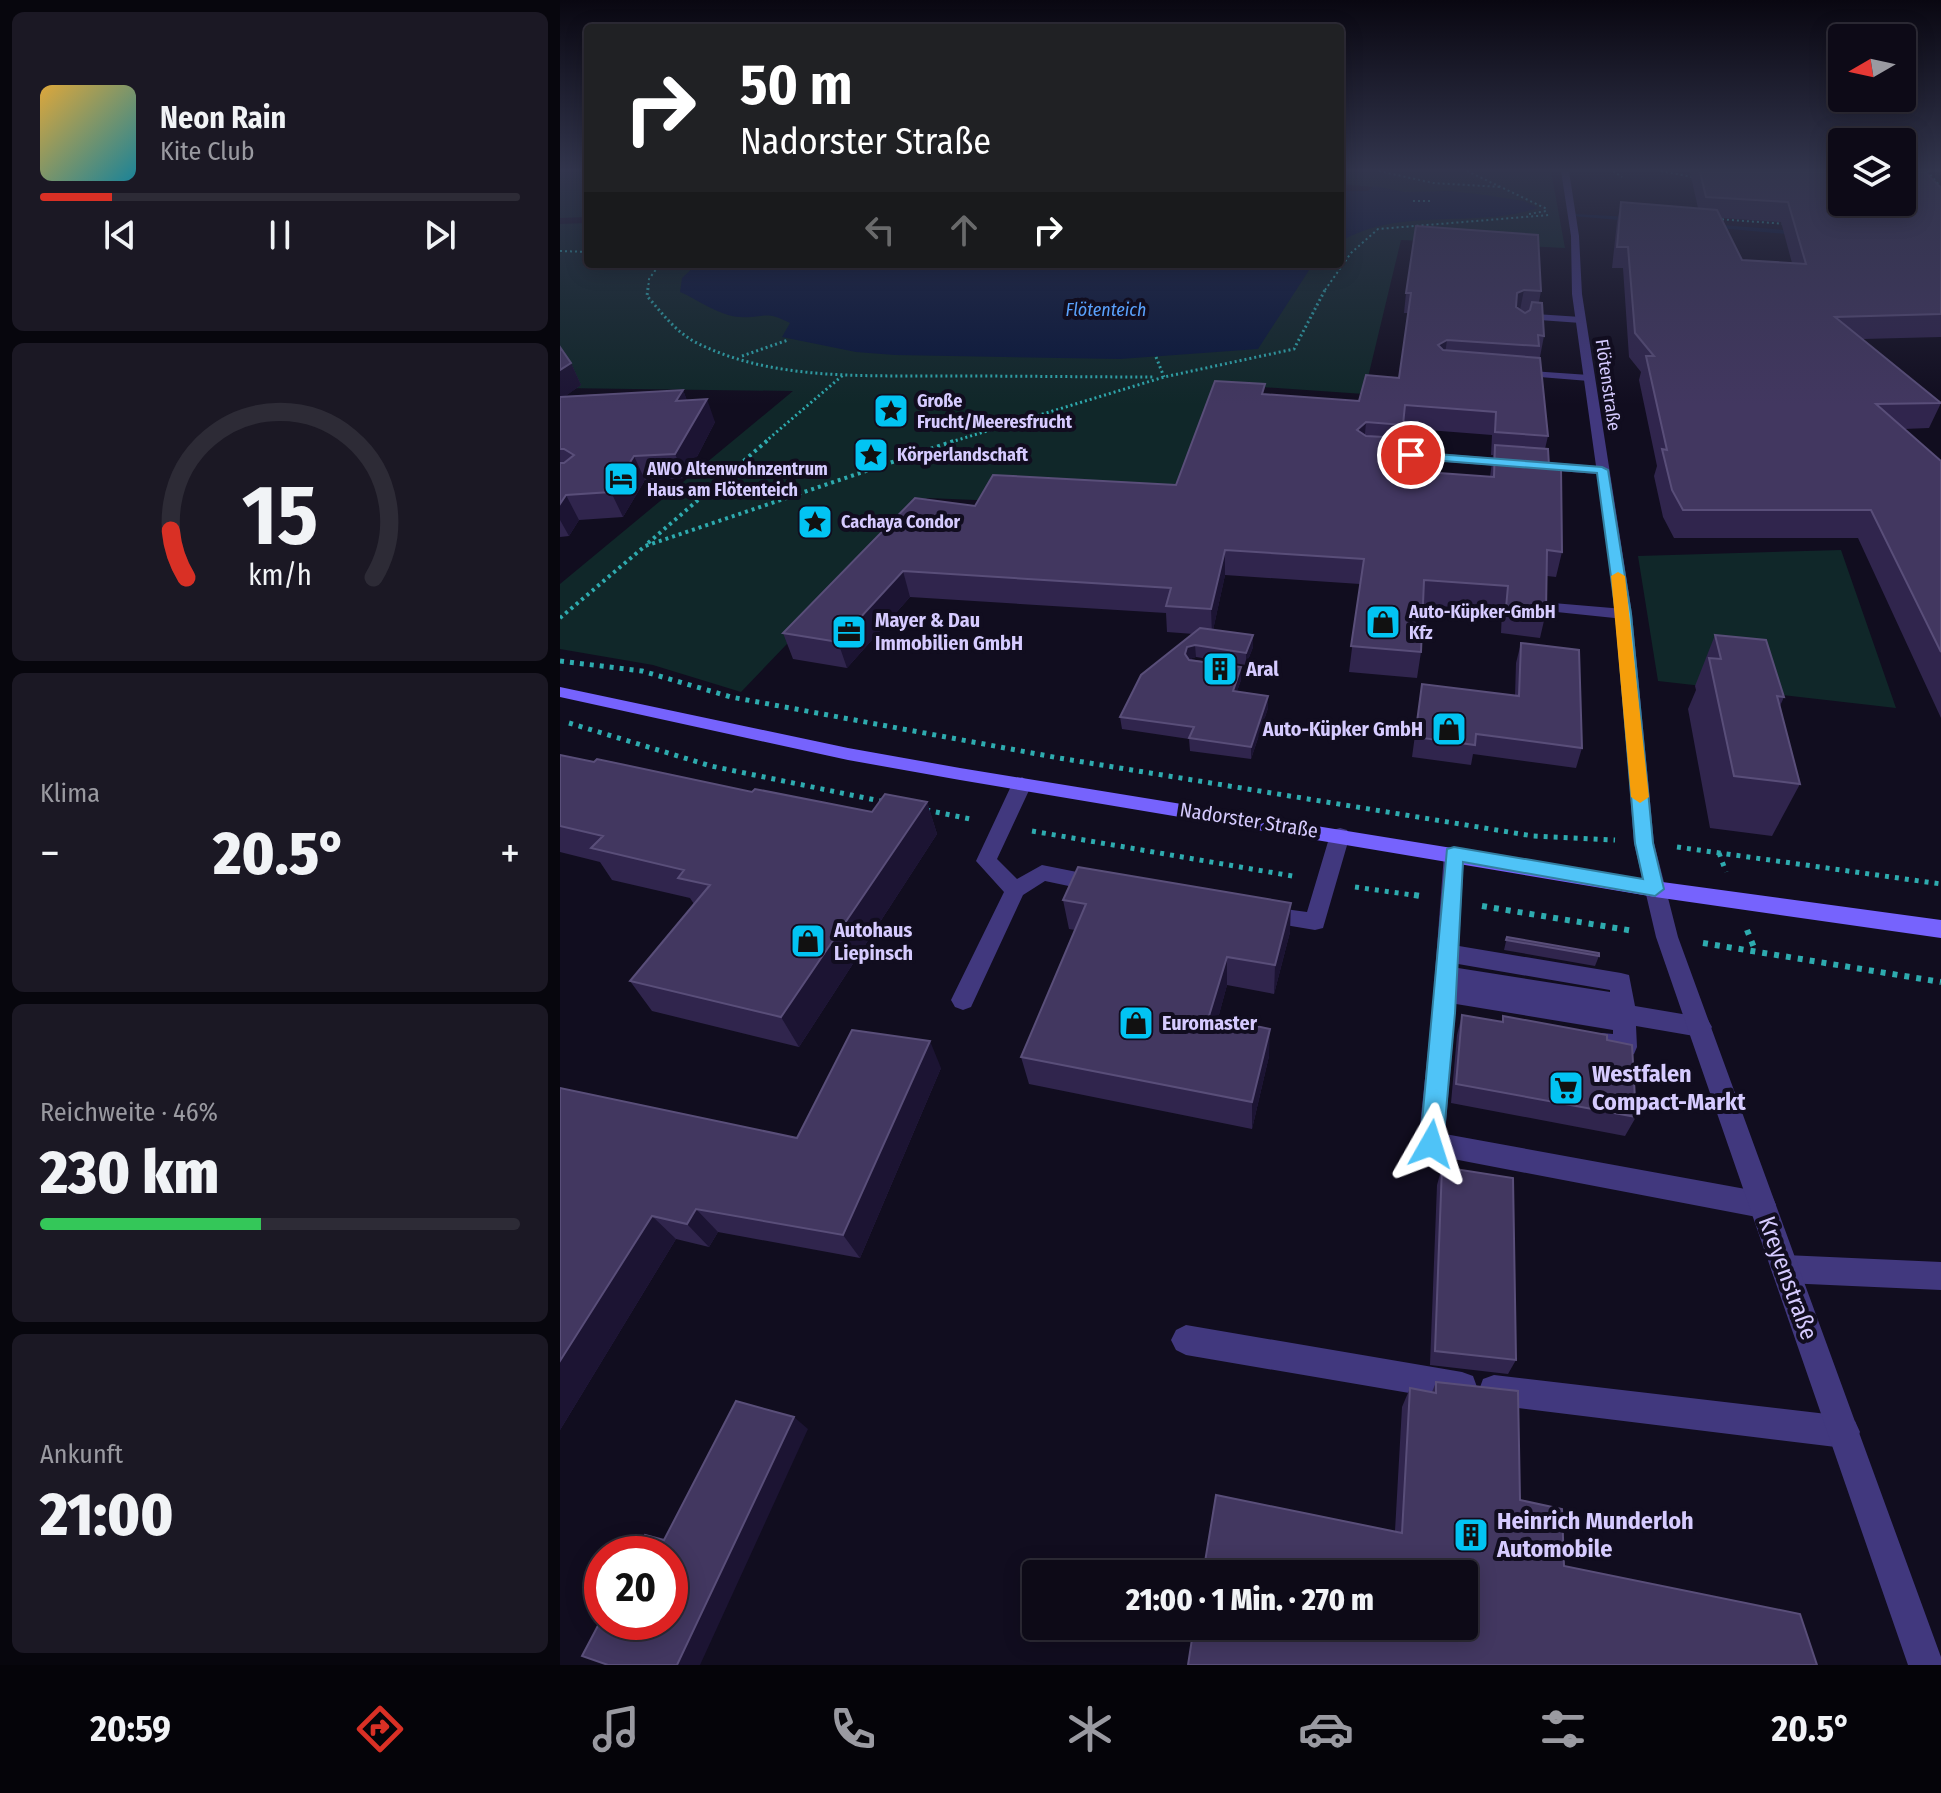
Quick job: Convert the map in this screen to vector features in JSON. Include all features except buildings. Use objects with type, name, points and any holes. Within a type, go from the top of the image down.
[{"type":"street","name":"Flötenstraße","points":[[1576,249],[1581,320],[1624,614],[1644,843],[1655,889]]},
{"type":"street","points":[[1520,328],[1520,316],[1581,320]]},
{"type":"street","points":[[1502,372],[1589,378]]},
{"type":"street","points":[[1364,452],[1602,470]]},
{"type":"street","points":[[1553,608],[1624,614]]},
{"type":"street","name":"Nadorster Straße","points":[[560,692],[848,754],[1022,784],[1655,889],[1941,929]]},
{"type":"street","points":[[1015,890],[986,861],[1022,784]]},
{"type":"street","points":[[1245,912],[1315,922],[1340,835]]},
{"type":"street","points":[[1454,854],[1431,1144],[1762,1205]]},
{"type":"street","points":[[963,1000],[1015,890],[1042,873],[1120,889]]},
{"type":"street","name":"Kreyenstraße","points":[[1655,889],[1667,937],[1926,1665]]},
{"type":"street","points":[[1446,983],[1625,1047],[1623,1014]]},
{"type":"street","points":[[1446,983],[1700,1027]]},
{"type":"street","points":[[1785,1269],[1941,1276]]},
{"type":"street","points":[[1186,1340],[1250,1347],[1418,1382],[1643,1407],[1754,1425],[1844,1432]]},
{"type":"path","points":[[560,251],[584,252]]},
{"type":"path","points":[[657,268],[649,279],[647,296],[681,333],[741,356],[805,372],[843,375],[1164,377]]},
{"type":"path","points":[[645,546],[1016,420],[1164,377],[1294,349],[1311,312],[1341,268]]},
{"type":"path","points":[[741,356],[788,340]]},
{"type":"path","points":[[1156,357],[1164,377]]},
{"type":"path","points":[[560,618],[843,375]]},
{"type":"path","points":[[560,661],[642,671],[731,697],[1059,758],[1533,836],[1580,836],[1644,843],[1941,884]]},
{"type":"path","points":[[560,721],[711,766],[895,804]]},
{"type":"path","points":[[911,807],[1327,882],[1941,982]]},
{"type":"green space","points":[[560,249],[584,249],[584,268],[1344,268],[1344,249],[1399,249],[1364,394],[1219,384],[1178,508],[927,498],[741,692],[653,665],[560,649],[560,584],[793,391],[560,388]]},
{"type":"green space","points":[[1841,550],[1896,708],[1658,681],[1638,556]]},
{"type":"water","name":"Flötenteich","points":[[693,268],[1310,268],[1258,349],[1120,359],[856,352],[782,337],[790,323],[769,315],[732,316],[717,311],[680,292],[682,278]]},
{"type":"slow traffic","points":[[1618,576],[1640,797]]},
{"type":"place","name":"Große Frucht/Meeresfrucht","points":[[891,411]]},
{"type":"place","name":"Körperlandschaft","points":[[871,455]]},
{"type":"place","name":"AWO Altenwohnzentrum Haus am Flötenteich","points":[[621,479]]},
{"type":"place","name":"Cachaya Condor","points":[[815,522]]},
{"type":"place","name":"Auto-Küpker-GmbH Kfz","points":[[1383,622]]},
{"type":"place","name":"Mayer & Dau Immobilien GmbH","points":[[849,632]]},
{"type":"place","name":"Aral","points":[[1220,669]]},
{"type":"place","name":"Auto-Küpker GmbH","points":[[1449,729]]},
{"type":"place","name":"Autohaus Liepinsch","points":[[808,941]]},
{"type":"place","name":"Euromaster","points":[[1136,1023]]},
{"type":"place","name":"Westfalen Compact-Markt","points":[[1566,1088]]},
{"type":"place","name":"Heinrich Munderloh Automobile","points":[[1471,1535]]},
{"type":"route","points":[[1411,455],[1602,470],[1624,614],[1644,843],[1655,889],[1454,854],[1444,1013],[1431,1144]]}]
